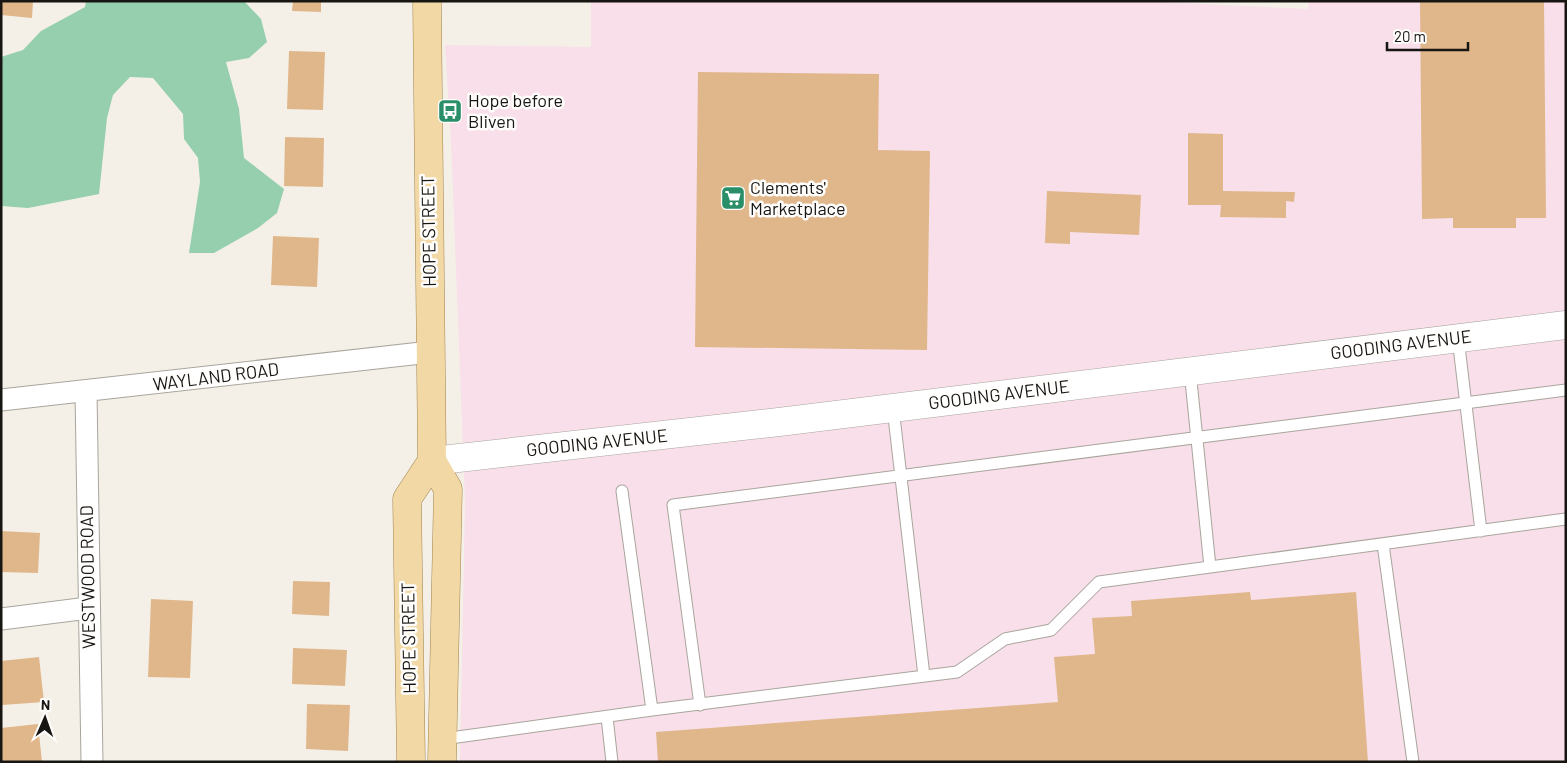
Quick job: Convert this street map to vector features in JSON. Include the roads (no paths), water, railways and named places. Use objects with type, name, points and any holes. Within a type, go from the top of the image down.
[{"type":"main road","name":"HOPE STREET","points":[[427,1],[432,461],[448,489],[442,750]]},
{"type":"main road","name":"GOODING AVENUE","points":[[432,461],[893,408],[1566,325]]},
{"type":"main road","name":"HOPE STREET","points":[[411,762],[407,498],[432,461]]},
{"type":"street","name":"WAYLAND ROAD","points":[[1,400],[86,392],[430,352]]},
{"type":"street","name":"WESTWOOD ROAD","points":[[86,392],[88,608],[92,762]]},
{"type":"street","points":[[1,619],[88,608]]},
{"type":"lane","points":[[1458,338],[1481,531]]},
{"type":"lane","points":[[1190,371],[1210,567]]},
{"type":"lane","points":[[700,705],[673,505],[1566,390]]},
{"type":"lane","points":[[893,408],[924,676]]},
{"type":"lane","points":[[622,491],[652,710]]},
{"type":"lane","points":[[442,750],[607,717],[652,710],[957,672],[1005,639],[1051,630],[1099,582],[1566,519]]},
{"type":"lane","points":[[1384,544],[1413,762]]},
{"type":"lane","points":[[607,717],[612,762]]},
{"type":"place","name":"Hope before Bliven","points":[[450,111]]},
{"type":"place","name":"Clements' Marketplace","points":[[733,198]]}]
